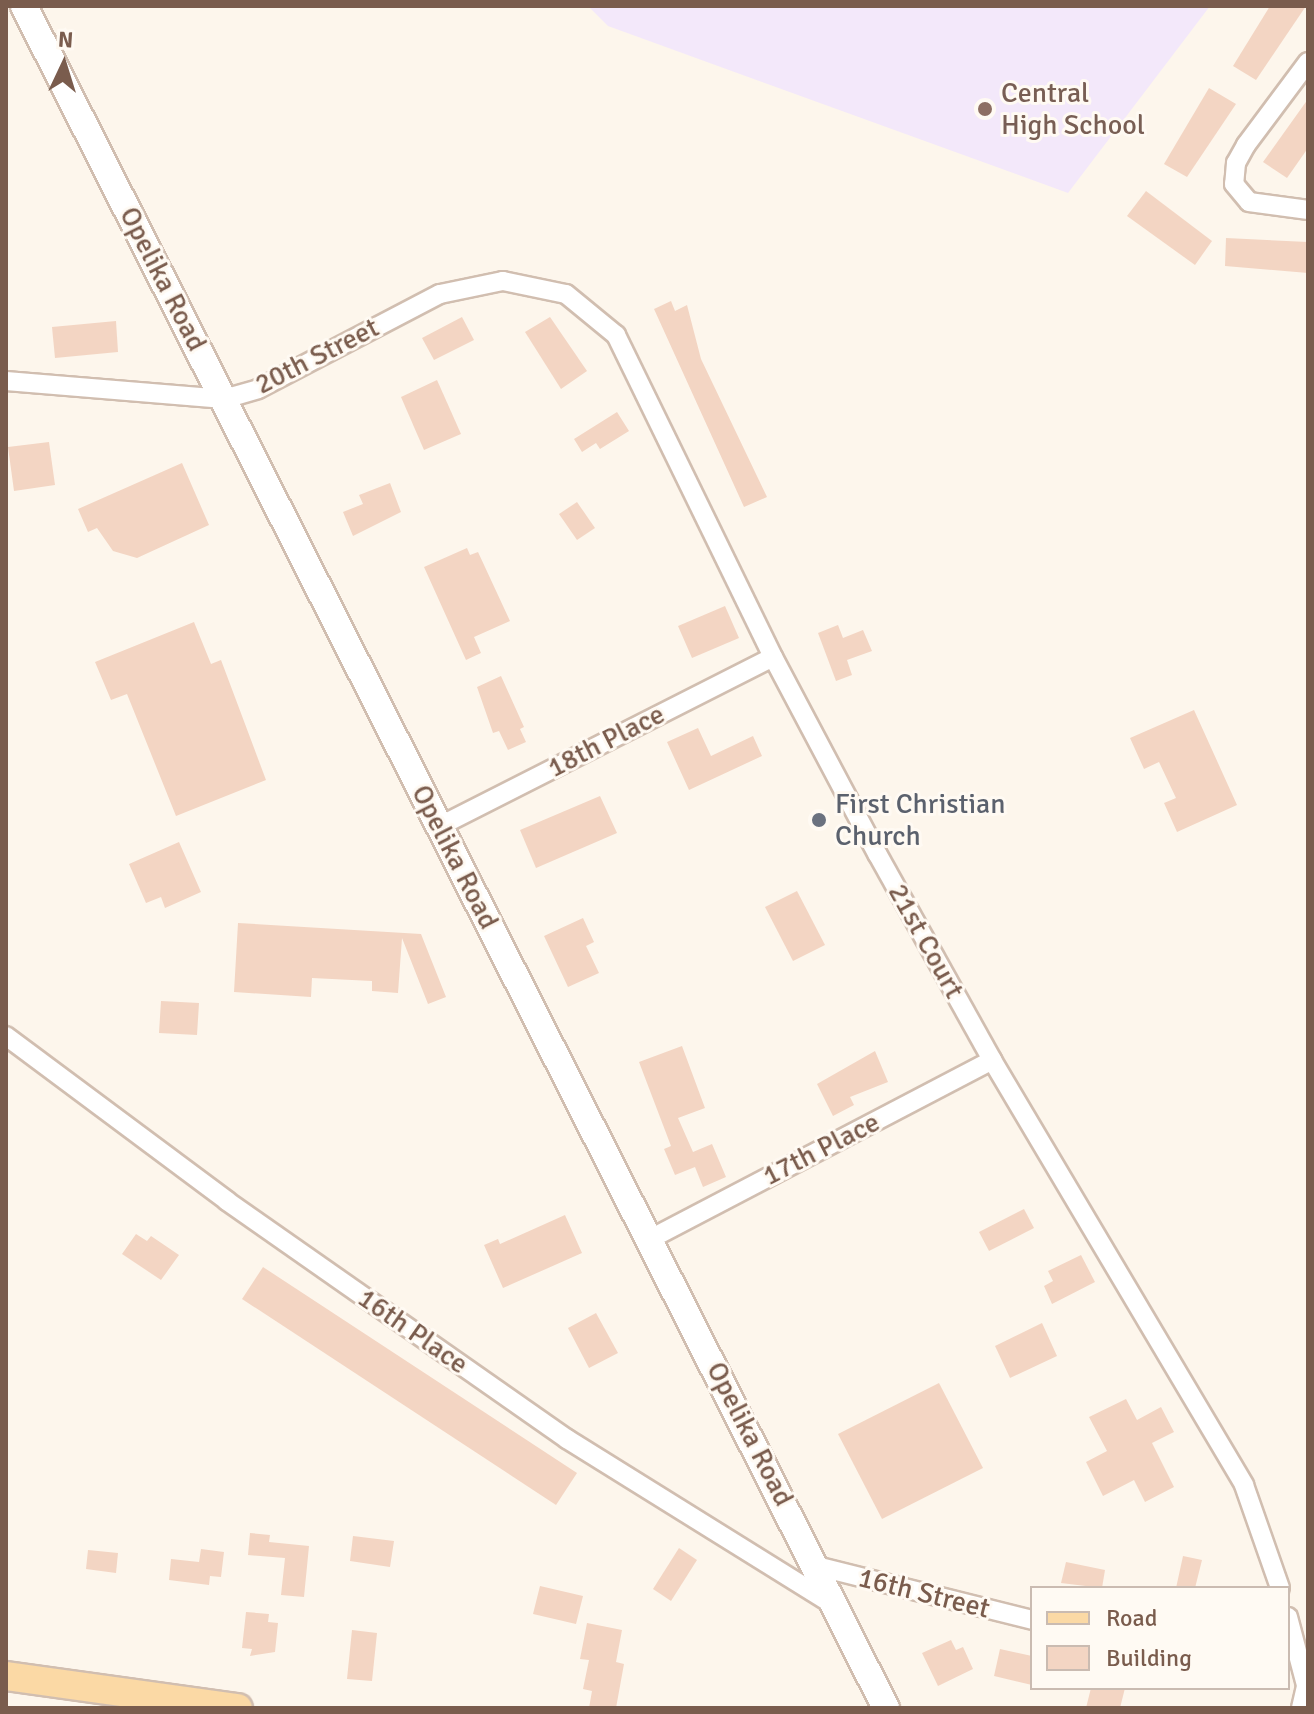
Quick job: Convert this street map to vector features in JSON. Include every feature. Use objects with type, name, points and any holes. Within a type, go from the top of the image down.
[{"type":"main road","name":"Opelika Road","points":[[24,6],[886,1708]]},
{"type":"main road","points":[[6,1676],[238,1708]]},
{"type":"street","points":[[1308,62],[1246,145],[1236,163],[1234,184],[1249,202],[1308,210]]},
{"type":"street","name":"20th Street","points":[[6,381],[224,399],[258,389],[440,294],[503,281],[526,282]]},
{"type":"street","name":"21st Court","points":[[526,282],[566,294],[616,335],[773,657],[992,1060],[1244,1485],[1279,1586]]},
{"type":"street","name":"18th Place","points":[[440,826],[773,657]]},
{"type":"street","name":"16th Place","points":[[6,1036],[227,1201],[543,1422],[834,1605]]},
{"type":"street","name":"17th Place","points":[[650,1239],[992,1060]]},
{"type":"street","name":"16th Street","points":[[816,1566],[1030,1620]]},
{"type":"street","points":[[1290,1626],[1303,1683],[1301,1708]]},
{"type":"shaded area","name":"Central High School","points":[[588,6],[1210,6],[1068,193],[608,26]]},
{"type":"building","points":[[1270,6],[1306,6],[1256,80],[1233,66]]},
{"type":"building","points":[[1209,88],[1236,104],[1187,177],[1164,164]]},
{"type":"building","points":[[1308,99],[1308,148],[1287,178],[1263,162]]},
{"type":"building","points":[[1146,191],[1212,241],[1195,265],[1127,216]]},
{"type":"building","points":[[1226,238],[1308,242],[1308,273],[1225,266]]},
{"type":"building","points":[[671,301],[675,311],[687,305],[701,359],[767,497],[744,507],[654,309]]},
{"type":"building","points":[[462,317],[474,340],[434,360],[422,338]]},
{"type":"building","points":[[550,317],[587,371],[561,389],[525,332]]},
{"type":"building","points":[[116,321],[118,352],[55,358],[52,327]]},
{"type":"building","points":[[437,380],[461,434],[424,450],[401,397]]},
{"type":"building","points":[[617,412],[629,431],[600,449],[596,443],[582,452],[574,439]]},
{"type":"building","points":[[49,442],[55,485],[14,491],[8,447]]},
{"type":"building","points":[[182,463],[209,525],[137,558],[113,551],[97,528],[88,532],[78,509]]},
{"type":"building","points":[[390,483],[401,512],[353,536],[343,512],[363,504],[359,495]]},
{"type":"building","points":[[577,502],[595,528],[577,540],[559,514]]},
{"type":"building","points":[[467,548],[470,555],[478,552],[510,621],[474,637],[481,653],[466,660],[424,567]]},
{"type":"building","points":[[725,606],[739,638],[692,658],[678,626]]},
{"type":"building","points":[[194,622],[211,664],[221,660],[266,780],[176,816],[127,694],[111,700],[95,662]]},
{"type":"building","points":[[838,625],[843,638],[863,630],[872,651],[847,660],[852,675],[836,681],[818,633]]},
{"type":"building","points":[[501,676],[524,727],[520,729],[526,742],[508,750],[499,731],[493,733],[477,687]]},
{"type":"building","points":[[1194,710],[1237,805],[1177,832],[1164,803],[1176,798],[1159,762],[1144,769],[1130,738]]},
{"type":"building","points":[[698,728],[711,756],[753,736],[762,756],[689,790],[667,742]]},
{"type":"building","points":[[600,796],[617,833],[536,868],[520,830]]},
{"type":"building","points":[[179,842],[201,892],[165,908],[161,897],[146,903],[129,864]]},
{"type":"building","points":[[797,891],[825,945],[793,961],[765,907]]},
{"type":"building","points":[[583,918],[594,942],[586,946],[599,973],[568,987],[544,936]]},
{"type":"building","points":[[238,923],[421,934],[446,997],[428,1004],[402,938],[398,993],[372,991],[372,981],[312,978],[311,997],[234,992]]},
{"type":"building","points":[[161,1001],[199,1003],[197,1035],[159,1033]]},
{"type":"building","points":[[682,1046],[705,1108],[678,1118],[693,1152],[712,1144],[726,1177],[703,1187],[695,1167],[675,1175],[664,1149],[671,1146],[639,1062]]},
{"type":"building","points":[[875,1051],[888,1082],[850,1097],[854,1105],[833,1116],[817,1084]]},
{"type":"building","points":[[1024,1209],[1034,1228],[989,1251],[979,1232]]},
{"type":"building","points":[[565,1215],[582,1253],[503,1288],[484,1245],[498,1239],[500,1244]]},
{"type":"building","points":[[136,1234],[147,1241],[151,1236],[179,1255],[161,1280],[122,1254]]},
{"type":"building","points":[[1081,1255],[1095,1282],[1052,1304],[1044,1286],[1053,1281],[1048,1271]]},
{"type":"building","points":[[263,1267],[577,1473],[556,1505],[242,1299]]},
{"type":"building","points":[[596,1313],[618,1353],[589,1368],[568,1328]]},
{"type":"building","points":[[1042,1323],[1057,1356],[1010,1378],[995,1346]]},
{"type":"building","points":[[939,1383],[983,1468],[882,1519],[838,1434]]},
{"type":"building","points":[[1126,1399],[1137,1420],[1161,1407],[1174,1432],[1152,1443],[1174,1487],[1145,1502],[1134,1480],[1103,1496],[1086,1462],[1107,1451],[1089,1417]]},
{"type":"building","points":[[250,1533],[270,1535],[269,1542],[309,1546],[304,1597],[281,1595],[285,1558],[248,1555]]},
{"type":"building","points":[[353,1536],[394,1541],[390,1567],[350,1561]]},
{"type":"building","points":[[679,1548],[697,1560],[671,1601],[653,1589]]},
{"type":"building","points":[[201,1549],[224,1552],[221,1577],[210,1576],[209,1585],[169,1580],[171,1559],[199,1562]]},
{"type":"building","points":[[88,1550],[118,1553],[116,1573],[86,1569]]},
{"type":"building","points":[[1183,1556],[1202,1560],[1196,1586],[1176,1586]]},
{"type":"building","points":[[1066,1562],[1105,1570],[1102,1586],[1061,1583]]},
{"type":"building","points":[[540,1586],[583,1596],[576,1624],[533,1614]]},
{"type":"building","points":[[246,1612],[269,1614],[268,1622],[278,1623],[275,1652],[250,1656],[252,1649],[242,1648]]},
{"type":"building","points":[[587,1623],[622,1630],[616,1662],[624,1664],[616,1708],[589,1708],[592,1691],[583,1689],[589,1660],[580,1659]]},
{"type":"building","points":[[352,1630],[377,1633],[372,1681],[347,1679]]},
{"type":"building","points":[[951,1640],[956,1650],[963,1647],[973,1669],[938,1686],[922,1653]]},
{"type":"building","points":[[1000,1649],[1030,1656],[1030,1685],[994,1676]]},
{"type":"building","points":[[1090,1690],[1124,1690],[1120,1708],[1086,1708]]},
{"type":"place","name":"Central High School","points":[[985,109]]},
{"type":"place","name":"First Christian Church","points":[[819,820]]}]
